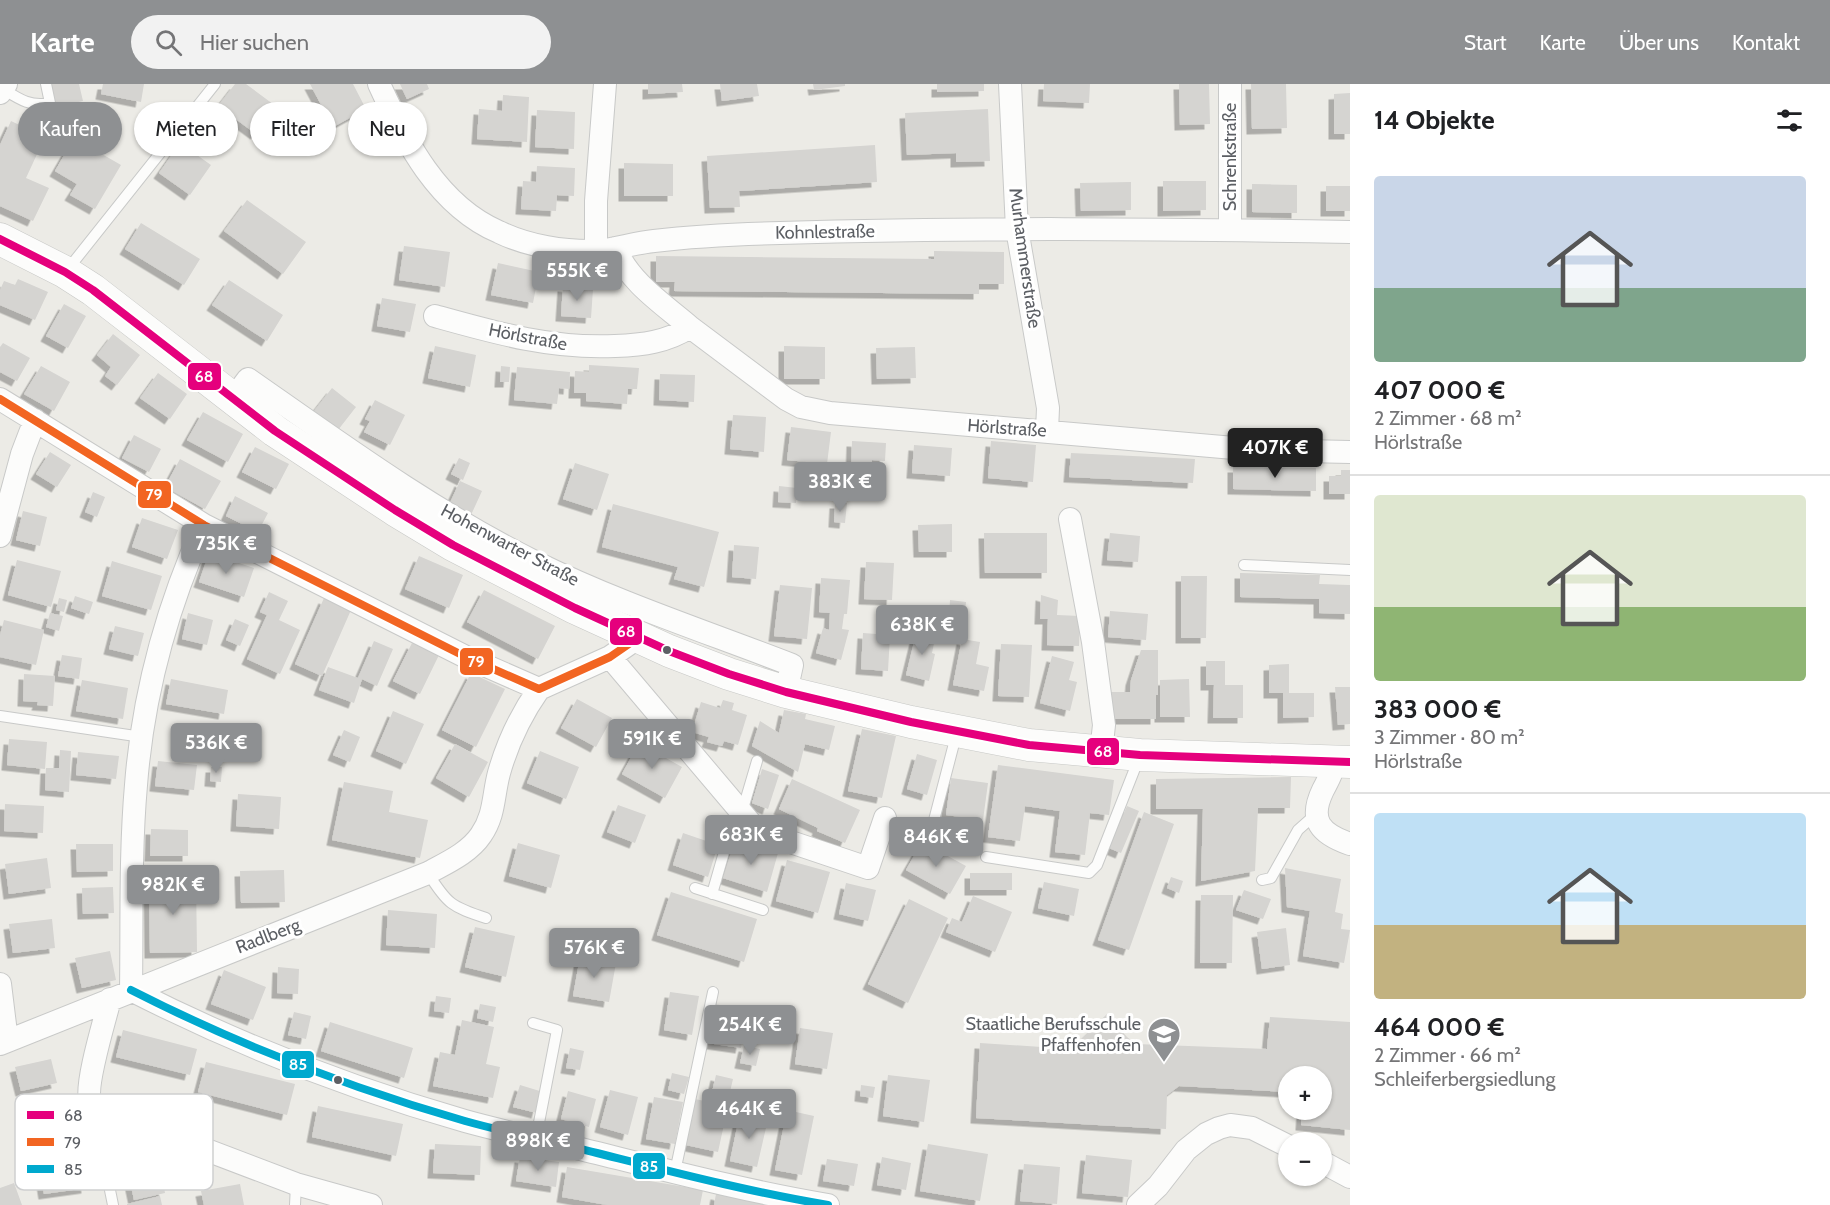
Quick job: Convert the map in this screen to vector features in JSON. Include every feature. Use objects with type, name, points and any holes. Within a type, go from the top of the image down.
[{"type":"street","name":"Kohnlestraße","points":[[379,84],[416,155],[430,176],[460,209],[499,232],[522,241],[570,250],[605,249],[654,241],[779,233],[1017,229],[1350,232]]},
{"type":"street","points":[[605,84],[596,201],[605,249]]},
{"type":"street","name":"Murhammerstraße","points":[[1010,84],[1017,229],[1048,408],[1047,431]]},
{"type":"street","name":"Schrenkstraße","points":[[1230,84],[1230,230]]},
{"type":"street","name":"Hohenwarter Straße","points":[[0,239],[65,272],[122,311],[176,356],[320,462],[453,545],[565,603],[639,637],[729,674],[786,692],[957,732],[1029,745],[1140,755],[1342,762]]},
{"type":"street","name":"Hörlstraße","points":[[605,249],[636,282],[690,327],[786,399],[801,407],[830,413],[1257,450],[1350,452]]},
{"type":"street","name":"Hörlstraße","points":[[435,316],[508,336],[575,347],[657,342],[676,336],[690,327]]},
{"type":"street","name":"Hohenwarter Straße","points":[[233,399],[248,379],[372,465],[434,505],[515,552],[602,591],[792,664],[786,692]]},
{"type":"street","points":[[0,399],[204,525],[466,657],[539,689],[610,657],[639,637]]},
{"type":"street","points":[[0,536],[22,454],[35,420]]},
{"type":"street","points":[[1070,519],[1093,642],[1104,725],[1101,752]]},
{"type":"street","points":[[204,525],[163,634],[150,685],[136,784],[131,990],[177,1013],[320,1073],[391,1098],[466,1121],[727,1185],[828,1205]]},
{"type":"street","points":[[610,657],[761,832],[868,868],[885,818]]},
{"type":"street","name":"Radlberg","points":[[3,1042],[428,873],[461,854],[480,836],[494,809],[499,776],[508,747],[521,715],[539,689]]},
{"type":"street","points":[[1342,762],[1333,771],[1322,793],[1317,814],[1322,829],[1328,835],[1350,844]]},
{"type":"street","points":[[0,984],[3,1042]]},
{"type":"street","points":[[90,1094],[89,1085],[110,999]]},
{"type":"street","points":[[1138,1205],[1158,1186],[1186,1150],[1206,1134],[1219,1128],[1230,1125],[1252,1128],[1278,1141]]},
{"type":"street","points":[[213,1158],[295,1195],[371,1205]]},
{"type":"street","points":[[1332,1167],[1350,1177]]},
{"type":"lane","points":[[3,89],[29,104],[40,105],[50,103],[46,84]]},
{"type":"lane","points":[[65,272],[215,84]]},
{"type":"lane","points":[[1244,565],[1350,570]]},
{"type":"lane","points":[[0,716],[142,737]]},
{"type":"lane","points":[[957,732],[933,824],[970,838]]},
{"type":"lane","points":[[986,857],[1089,873],[1094,869],[1140,755]]},
{"type":"lane","points":[[712,894],[731,828],[742,812],[757,761]]},
{"type":"lane","points":[[1262,880],[1271,878],[1298,830],[1317,814]]},
{"type":"lane","points":[[428,873],[449,903],[460,910],[486,918]]},
{"type":"lane","points":[[695,888],[763,910]]},
{"type":"lane","points":[[675,1172],[713,992]]},
{"type":"lane","points":[[533,1023],[557,1030],[536,1138]]},
{"type":"lane","points":[[110,1190],[113,1205]]},
{"type":"building","points":[[51,84],[79,84],[83,101],[55,102]]},
{"type":"building","points":[[103,84],[144,84],[141,102],[101,94]]},
{"type":"building","points":[[235,84],[246,84],[270,102],[250,102],[250,130],[238,121],[238,102],[221,102]]},
{"type":"building","points":[[310,84],[353,84],[362,102],[348,102],[348,119],[336,125],[336,102],[320,102]]},
{"type":"building","points":[[400,84],[427,84],[429,89],[407,99]]},
{"type":"building","points":[[648,84],[682,84],[683,92],[648,94]]},
{"type":"building","points":[[720,84],[757,84],[759,96],[722,101]]},
{"type":"building","points":[[813,84],[845,84],[845,86],[814,90]]},
{"type":"building","points":[[937,84],[984,84],[984,91],[937,92]]},
{"type":"building","points":[[1044,84],[1090,84],[1089,103],[1043,101]]},
{"type":"building","points":[[1179,84],[1209,84],[1210,124],[1180,125]]},
{"type":"building","points":[[1251,84],[1286,84],[1287,128],[1252,129]]},
{"type":"building","points":[[1350,93],[1350,134],[1334,134],[1334,94]]},
{"type":"building","points":[[503,95],[529,97],[527,142],[477,139],[479,109],[502,111]]},
{"type":"building","points":[[988,109],[990,161],[956,162],[956,153],[907,155],[905,113]]},
{"type":"building","points":[[537,110],[575,112],[574,149],[535,147]]},
{"type":"building","points":[[11,121],[18,124],[18,156],[36,156],[26,178],[49,188],[33,221],[0,206],[0,145]]},
{"type":"building","points":[[875,145],[877,182],[739,191],[740,207],[710,208],[707,156]]},
{"type":"building","points":[[64,156],[105,156],[121,165],[95,209],[70,195],[77,184],[55,171]]},
{"type":"building","points":[[171,156],[198,156],[211,165],[190,195],[159,173]]},
{"type":"building","points":[[624,163],[673,164],[673,196],[624,196]]},
{"type":"building","points":[[537,166],[575,168],[574,196],[557,195],[556,211],[521,209],[523,181],[536,182]]},
{"type":"building","points":[[1163,181],[1206,181],[1206,210],[1163,211]]},
{"type":"building","points":[[1131,182],[1131,210],[1081,211],[1080,183]]},
{"type":"building","points":[[1252,184],[1297,185],[1297,213],[1252,212]]},
{"type":"building","points":[[1326,186],[1350,186],[1350,211],[1326,211]]},
{"type":"building","points":[[247,200],[306,242],[283,274],[224,231]]},
{"type":"building","points":[[141,223],[200,259],[184,285],[125,249]]},
{"type":"building","points":[[404,246],[450,252],[445,287],[399,280]]},
{"type":"building","points":[[934,251],[1004,252],[1004,284],[979,284],[979,294],[674,291],[675,282],[656,282],[656,256],[934,259]]},
{"type":"building","points":[[498,263],[539,272],[533,303],[491,295]]},
{"type":"building","points":[[18,279],[48,292],[35,320],[0,305],[0,290],[4,281],[15,285]]},
{"type":"building","points":[[229,280],[283,315],[267,341],[212,305]]},
{"type":"building","points":[[563,286],[593,289],[591,318],[561,316]]},
{"type":"building","points":[[382,298],[416,304],[410,332],[377,326]]},
{"type":"building","points":[[64,304],[86,316],[68,348],[46,336]]},
{"type":"building","points":[[113,334],[140,355],[117,385],[105,376],[111,367],[97,355]]},
{"type":"building","points":[[3,343],[30,358],[17,381],[0,372],[0,347]]},
{"type":"building","points":[[435,346],[476,355],[470,387],[428,378]]},
{"type":"building","points":[[784,346],[825,347],[825,379],[784,379]]},
{"type":"building","points":[[915,347],[916,378],[877,379],[876,348]]},
{"type":"building","points":[[589,365],[639,368],[637,389],[628,389],[627,404],[586,401],[586,393],[574,393],[575,371],[589,372]]},
{"type":"building","points":[[41,366],[70,382],[54,411],[24,394]]},
{"type":"building","points":[[501,366],[510,367],[509,382],[500,382]]},
{"type":"building","points":[[517,367],[570,372],[569,389],[559,388],[557,404],[514,400]]},
{"type":"building","points":[[158,373],[187,394],[170,419],[140,398]]},
{"type":"building","points":[[660,374],[695,375],[694,402],[659,400]]},
{"type":"building","points":[[332,388],[356,407],[338,430],[314,411]]},
{"type":"building","points":[[375,400],[405,415],[390,445],[364,432],[370,421],[365,419]]},
{"type":"building","points":[[203,412],[243,434],[228,462],[187,440]]},
{"type":"building","points":[[733,415],[766,417],[764,452],[730,449]]},
{"type":"building","points":[[791,427],[831,432],[827,464],[787,460]]},
{"type":"building","points":[[134,435],[161,449],[149,472],[122,458]]},
{"type":"building","points":[[852,441],[886,443],[885,461],[872,460],[871,474],[851,473]]},
{"type":"building","points":[[991,441],[1036,445],[1033,482],[988,478]]},
{"type":"building","points":[[914,445],[952,448],[950,476],[912,473]]},
{"type":"building","points":[[255,447],[289,464],[276,489],[242,472]]},
{"type":"building","points":[[50,452],[71,465],[57,487],[36,474]]},
{"type":"building","points":[[1071,453],[1195,459],[1193,483],[1069,477]]},
{"type":"building","points":[[459,458],[470,463],[463,480],[451,474]]},
{"type":"building","points":[[180,459],[221,481],[205,509],[165,487]]},
{"type":"building","points":[[575,463],[609,474],[597,510],[563,499]]},
{"type":"building","points":[[1233,467],[1316,468],[1316,491],[1233,489]]},
{"type":"building","points":[[1341,470],[1350,470],[1350,494],[1329,494],[1329,476],[1341,476]]},
{"type":"building","points":[[460,481],[482,491],[471,515],[449,505]]},
{"type":"building","points":[[779,486],[797,488],[796,503],[778,502]]},
{"type":"building","points":[[93,492],[105,497],[97,517],[85,512]]},
{"type":"building","points":[[235,496],[268,513],[258,532],[226,516]]},
{"type":"building","points":[[835,503],[847,503],[845,523],[834,522]]},
{"type":"building","points":[[613,504],[719,532],[704,587],[674,579],[678,567],[602,547]]},
{"type":"building","points":[[23,511],[47,517],[40,546],[16,540]]},
{"type":"building","points":[[142,518],[178,530],[167,559],[132,547]]},
{"type":"building","points":[[952,524],[952,552],[919,552],[918,525]]},
{"type":"building","points":[[984,533],[1047,533],[1047,573],[985,573]]},
{"type":"building","points":[[1110,533],[1140,536],[1138,562],[1107,560]]},
{"type":"building","points":[[734,545],[759,547],[756,579],[732,577]]},
{"type":"building","points":[[209,553],[254,568],[244,597],[199,582]]},
{"type":"building","points":[[419,556],[463,575],[449,608],[405,589]]},
{"type":"building","points":[[17,560],[61,571],[51,607],[8,595]]},
{"type":"building","points":[[112,561],[162,576],[151,610],[102,596]]},
{"type":"building","points":[[866,562],[894,563],[892,600],[864,599]]},
{"type":"building","points":[[1240,573],[1320,575],[1319,584],[1350,585],[1350,614],[1319,613],[1319,599],[1240,597]]},
{"type":"building","points":[[1181,576],[1207,576],[1206,638],[1181,638]]},
{"type":"building","points":[[821,578],[850,580],[847,614],[844,614],[842,629],[849,630],[841,660],[816,653],[823,628],[829,630],[830,613],[819,612]]},
{"type":"building","points":[[780,585],[812,588],[807,639],[774,636]]},
{"type":"building","points":[[484,590],[555,626],[538,659],[467,622]]},
{"type":"building","points":[[269,592],[288,601],[279,620],[300,630],[280,674],[247,659],[267,615],[260,612]]},
{"type":"building","points":[[1041,595],[1058,600],[1057,615],[1080,616],[1079,646],[1047,645],[1048,619],[1040,619]]},
{"type":"building","points":[[75,596],[93,602],[89,614],[71,608]]},
{"type":"building","points":[[59,598],[67,600],[64,612],[56,610]]},
{"type":"building","points":[[324,598],[351,610],[322,676],[295,664]]},
{"type":"building","points":[[950,600],[966,602],[965,617],[949,616]]},
{"type":"building","points":[[1110,611],[1148,614],[1146,640],[1108,637]]},
{"type":"building","points":[[50,613],[63,616],[59,631],[46,627]]},
{"type":"building","points":[[188,613],[213,620],[207,645],[182,639]]},
{"type":"building","points":[[235,619],[249,625],[240,646],[226,640]]},
{"type":"building","points":[[4,620],[44,630],[36,665],[0,657],[0,635]]},
{"type":"building","points":[[115,626],[144,633],[138,656],[109,649]]},
{"type":"building","points":[[917,630],[936,634],[932,653],[935,654],[929,681],[906,675]]},
{"type":"building","points":[[863,633],[890,635],[888,671],[861,669]]},
{"type":"building","points":[[962,639],[980,642],[976,664],[989,667],[984,691],[953,685]]},
{"type":"building","points":[[374,641],[393,649],[377,686],[362,679],[354,703],[319,690],[328,667],[358,678]]},
{"type":"building","points":[[412,643],[439,655],[420,694],[393,681]]},
{"type":"building","points":[[1001,644],[1032,645],[1029,697],[998,696]]},
{"type":"building","points":[[1141,650],[1158,650],[1156,719],[1115,719],[1110,692],[1130,692],[1131,680]]},
{"type":"building","points":[[62,655],[82,658],[79,679],[58,676]]},
{"type":"building","points":[[1052,656],[1074,662],[1069,680],[1077,682],[1070,711],[1040,703]]},
{"type":"building","points":[[1206,661],[1225,661],[1225,685],[1243,685],[1243,718],[1213,718],[1214,685],[1206,685]]},
{"type":"building","points":[[1289,664],[1289,693],[1314,693],[1314,717],[1283,718],[1283,693],[1269,693],[1269,665]]},
{"type":"building","points":[[471,673],[505,689],[476,747],[442,730]]},
{"type":"building","points":[[24,674],[55,676],[53,706],[23,701]]},
{"type":"building","points":[[171,679],[228,690],[224,714],[166,704]]},
{"type":"building","points":[[1189,679],[1190,717],[1160,717],[1160,680]]},
{"type":"building","points":[[82,680],[128,688],[123,719],[76,711]]},
{"type":"building","points":[[1335,687],[1350,687],[1350,724],[1338,725]]},
{"type":"building","points":[[577,699],[612,718],[596,747],[561,728]]},
{"type":"building","points":[[723,700],[734,703],[732,710],[747,715],[738,745],[724,741],[722,746],[707,742],[709,737],[692,732],[701,702],[720,708]]},
{"type":"building","points":[[784,710],[806,714],[805,719],[835,726],[829,750],[805,744],[798,772],[752,746],[760,721],[779,733]]},
{"type":"building","points":[[393,711],[424,724],[406,764],[376,751]]},
{"type":"building","points":[[862,729],[896,736],[882,798],[848,791]]},
{"type":"building","points":[[344,730],[360,737],[350,762],[333,755]]},
{"type":"building","points":[[203,732],[225,734],[223,748],[201,746]]},
{"type":"building","points":[[9,739],[47,742],[45,769],[7,765]]},
{"type":"building","points":[[639,743],[682,767],[665,798],[622,774]]},
{"type":"building","points":[[455,744],[488,762],[469,797],[436,778]]},
{"type":"building","points":[[60,750],[71,751],[69,792],[45,790],[46,768],[59,768]]},
{"type":"building","points":[[540,751],[579,767],[566,799],[527,783]]},
{"type":"building","points":[[78,752],[119,756],[116,779],[76,775]]},
{"type":"building","points":[[917,754],[937,760],[927,795],[907,789]]},
{"type":"building","points":[[158,761],[197,765],[194,790],[155,786]]},
{"type":"building","points":[[998,765],[1114,780],[1109,815],[1090,813],[1085,855],[1055,852],[1060,811],[1025,806],[1020,841],[988,837]]},
{"type":"building","points":[[211,767],[222,767],[221,782],[210,781]]},
{"type":"building","points":[[762,769],[779,775],[768,809],[752,803]]},
{"type":"building","points":[[1291,777],[1290,808],[1258,808],[1255,871],[1201,881],[1203,809],[1156,809],[1156,779]]},
{"type":"building","points":[[951,778],[988,783],[983,820],[946,815]]},
{"type":"building","points":[[792,779],[860,810],[845,843],[817,831],[818,828],[779,809]]},
{"type":"building","points":[[344,782],[393,791],[389,812],[428,820],[420,858],[332,840]]},
{"type":"building","points":[[238,794],[281,797],[279,829],[236,826]]},
{"type":"building","points":[[5,804],[44,806],[43,833],[4,831]]},
{"type":"building","points":[[618,805],[646,815],[635,843],[607,832]]},
{"type":"building","points":[[1127,806],[1139,811],[1121,853],[1109,848]]},
{"type":"building","points":[[1144,812],[1174,824],[1129,950],[1098,940]]},
{"type":"building","points":[[151,829],[188,830],[188,856],[150,856]]},
{"type":"building","points":[[683,833],[718,845],[708,877],[673,865]]},
{"type":"building","points":[[735,840],[778,853],[767,892],[723,878]]},
{"type":"building","points":[[922,842],[966,866],[950,894],[906,870]]},
{"type":"building","points":[[518,843],[560,855],[551,888],[509,876]]},
{"type":"building","points":[[76,844],[113,844],[113,871],[77,872]]},
{"type":"building","points":[[47,858],[51,888],[9,894],[5,864]]},
{"type":"building","points":[[787,860],[830,872],[818,913],[776,901]]},
{"type":"building","points":[[1285,868],[1341,879],[1335,912],[1343,914],[1341,929],[1350,930],[1344,963],[1303,956],[1310,911],[1287,907]]},
{"type":"building","points":[[284,870],[285,902],[241,903],[240,871]]},
{"type":"building","points":[[970,873],[1012,873],[1012,890],[970,890]]},
{"type":"building","points":[[1171,877],[1183,881],[1179,893],[1167,888]]},
{"type":"building","points":[[196,880],[197,952],[150,953],[149,881]]},
{"type":"building","points":[[1044,882],[1079,889],[1074,916],[1038,908]]},
{"type":"building","points":[[846,883],[876,890],[868,921],[839,914]]},
{"type":"building","points":[[113,887],[114,913],[83,914],[82,888]]},
{"type":"building","points":[[1244,890],[1271,899],[1263,919],[1236,910]]},
{"type":"building","points":[[671,892],[757,919],[744,962],[657,935]]},
{"type":"building","points":[[1201,895],[1233,895],[1232,963],[1200,963]]},
{"type":"building","points":[[973,896],[1012,912],[995,952],[946,932],[952,918],[962,922]]},
{"type":"building","points":[[909,899],[948,918],[908,1003],[868,984]]},
{"type":"building","points":[[388,910],[437,914],[435,948],[386,945]]},
{"type":"building","points":[[52,919],[55,948],[13,953],[9,924]]},
{"type":"building","points":[[475,927],[515,936],[506,977],[465,967]]},
{"type":"building","points":[[1286,928],[1290,965],[1262,969],[1257,932]]},
{"type":"building","points":[[110,951],[116,980],[82,988],[75,958]]},
{"type":"building","points":[[580,957],[616,963],[609,1002],[573,996]]},
{"type":"building","points":[[278,967],[299,969],[298,994],[277,993]]},
{"type":"building","points":[[224,970],[266,987],[253,1020],[211,1004]]},
{"type":"building","points":[[670,992],[699,996],[692,1035],[664,1030]]},
{"type":"building","points":[[436,996],[451,998],[449,1013],[434,1011]]},
{"type":"building","points":[[480,1004],[496,1007],[493,1022],[477,1018]]},
{"type":"building","points":[[713,1004],[747,1009],[741,1048],[707,1043]]},
{"type":"building","points":[[294,1012],[311,1016],[306,1039],[288,1035]]},
{"type":"building","name":"Staatliche Berufsschule Pfaffenhofen","points":[[1107,1014],[1136,1044],[1267,1049],[1270,1017],[1350,1022],[1350,1130],[1301,1125],[1301,1120],[1332,1120],[1332,1066],[1278,1066],[1278,1091],[1179,1086],[1167,1095],[1166,1129],[976,1118],[980,1043],[1071,1049]]},
{"type":"building","points":[[462,1020],[494,1027],[486,1064],[500,1067],[493,1098],[433,1086],[440,1052],[455,1055]]},
{"type":"building","points":[[330,1022],[413,1048],[404,1078],[321,1051]]},
{"type":"building","points":[[800,1028],[833,1033],[827,1069],[795,1064]]},
{"type":"building","points":[[123,1030],[197,1049],[190,1075],[116,1057]]},
{"type":"building","points":[[744,1046],[760,1049],[756,1066],[740,1063]]},
{"type":"building","points":[[570,1048],[584,1051],[580,1070],[566,1068]]},
{"type":"building","points":[[51,1059],[57,1083],[21,1091],[15,1067]]},
{"type":"building","points":[[206,1062],[295,1084],[287,1115],[213,1096],[213,1094],[198,1092]]},
{"type":"building","points":[[672,1073],[689,1077],[684,1094],[668,1090]]},
{"type":"building","points":[[716,1075],[733,1079],[729,1096],[712,1092]]},
{"type":"building","points":[[888,1075],[930,1080],[924,1122],[883,1116]]},
{"type":"building","points":[[520,1085],[543,1092],[537,1113],[513,1107]]},
{"type":"building","points":[[861,1085],[875,1087],[873,1098],[860,1096]]},
{"type":"building","points":[[610,1090],[638,1097],[628,1135],[600,1127]]},
{"type":"building","points":[[568,1091],[596,1099],[589,1127],[561,1119]]},
{"type":"building","points":[[654,1097],[683,1102],[675,1144],[646,1139]]},
{"type":"building","points":[[695,1099],[728,1106],[718,1152],[686,1145]]},
{"type":"building","points":[[318,1106],[403,1124],[396,1156],[312,1137]]},
{"type":"building","points":[[787,1110],[814,1116],[802,1175],[775,1170]]},
{"type":"building","points":[[740,1113],[768,1119],[757,1167],[730,1161]]},
{"type":"building","points":[[435,1144],[481,1146],[480,1175],[433,1173]]},
{"type":"building","points":[[928,1144],[988,1154],[980,1201],[920,1191]]},
{"type":"building","points":[[1086,1155],[1132,1160],[1128,1197],[1082,1193]]},
{"type":"building","points":[[520,1157],[559,1162],[556,1187],[516,1181]]},
{"type":"building","points":[[882,1157],[911,1163],[906,1190],[877,1185]]},
{"type":"building","points":[[827,1159],[858,1164],[854,1186],[823,1181]]},
{"type":"building","points":[[1024,1164],[1060,1167],[1057,1204],[1020,1201]]},
{"type":"building","points":[[567,1167],[703,1190],[700,1205],[607,1205],[562,1197]]},
{"type":"building","points":[[14,1183],[22,1205],[0,1205],[0,1188]]},
{"type":"building","points":[[240,1184],[244,1205],[204,1205],[201,1191]]},
{"type":"building","points":[[43,1190],[73,1190],[44,1194]]},
{"type":"building","points":[[132,1190],[164,1190],[165,1193],[134,1200]]},
{"type":"building","points":[[716,1194],[763,1204],[763,1205],[714,1205]]},
{"type":"building","points":[[160,1196],[162,1205],[127,1205],[127,1204]]},
{"type":"transit line","name":"68","points":[[0,239],[65,272],[93,290],[275,431],[395,510],[453,545],[575,608],[669,651],[729,674],[786,692],[911,722],[1029,745],[1140,755],[1350,762]]},
{"type":"transit line","name":"79","points":[[0,399],[204,525],[466,657],[539,689],[610,657],[639,637]]},
{"type":"transit line","name":"85","points":[[131,990],[253,1046],[337,1079],[422,1108],[481,1125],[683,1174],[828,1205]]},
{"type":"place","name":"Staatliche Berufsschule Pfaffenhofen","points":[[1164,1063]]}]
